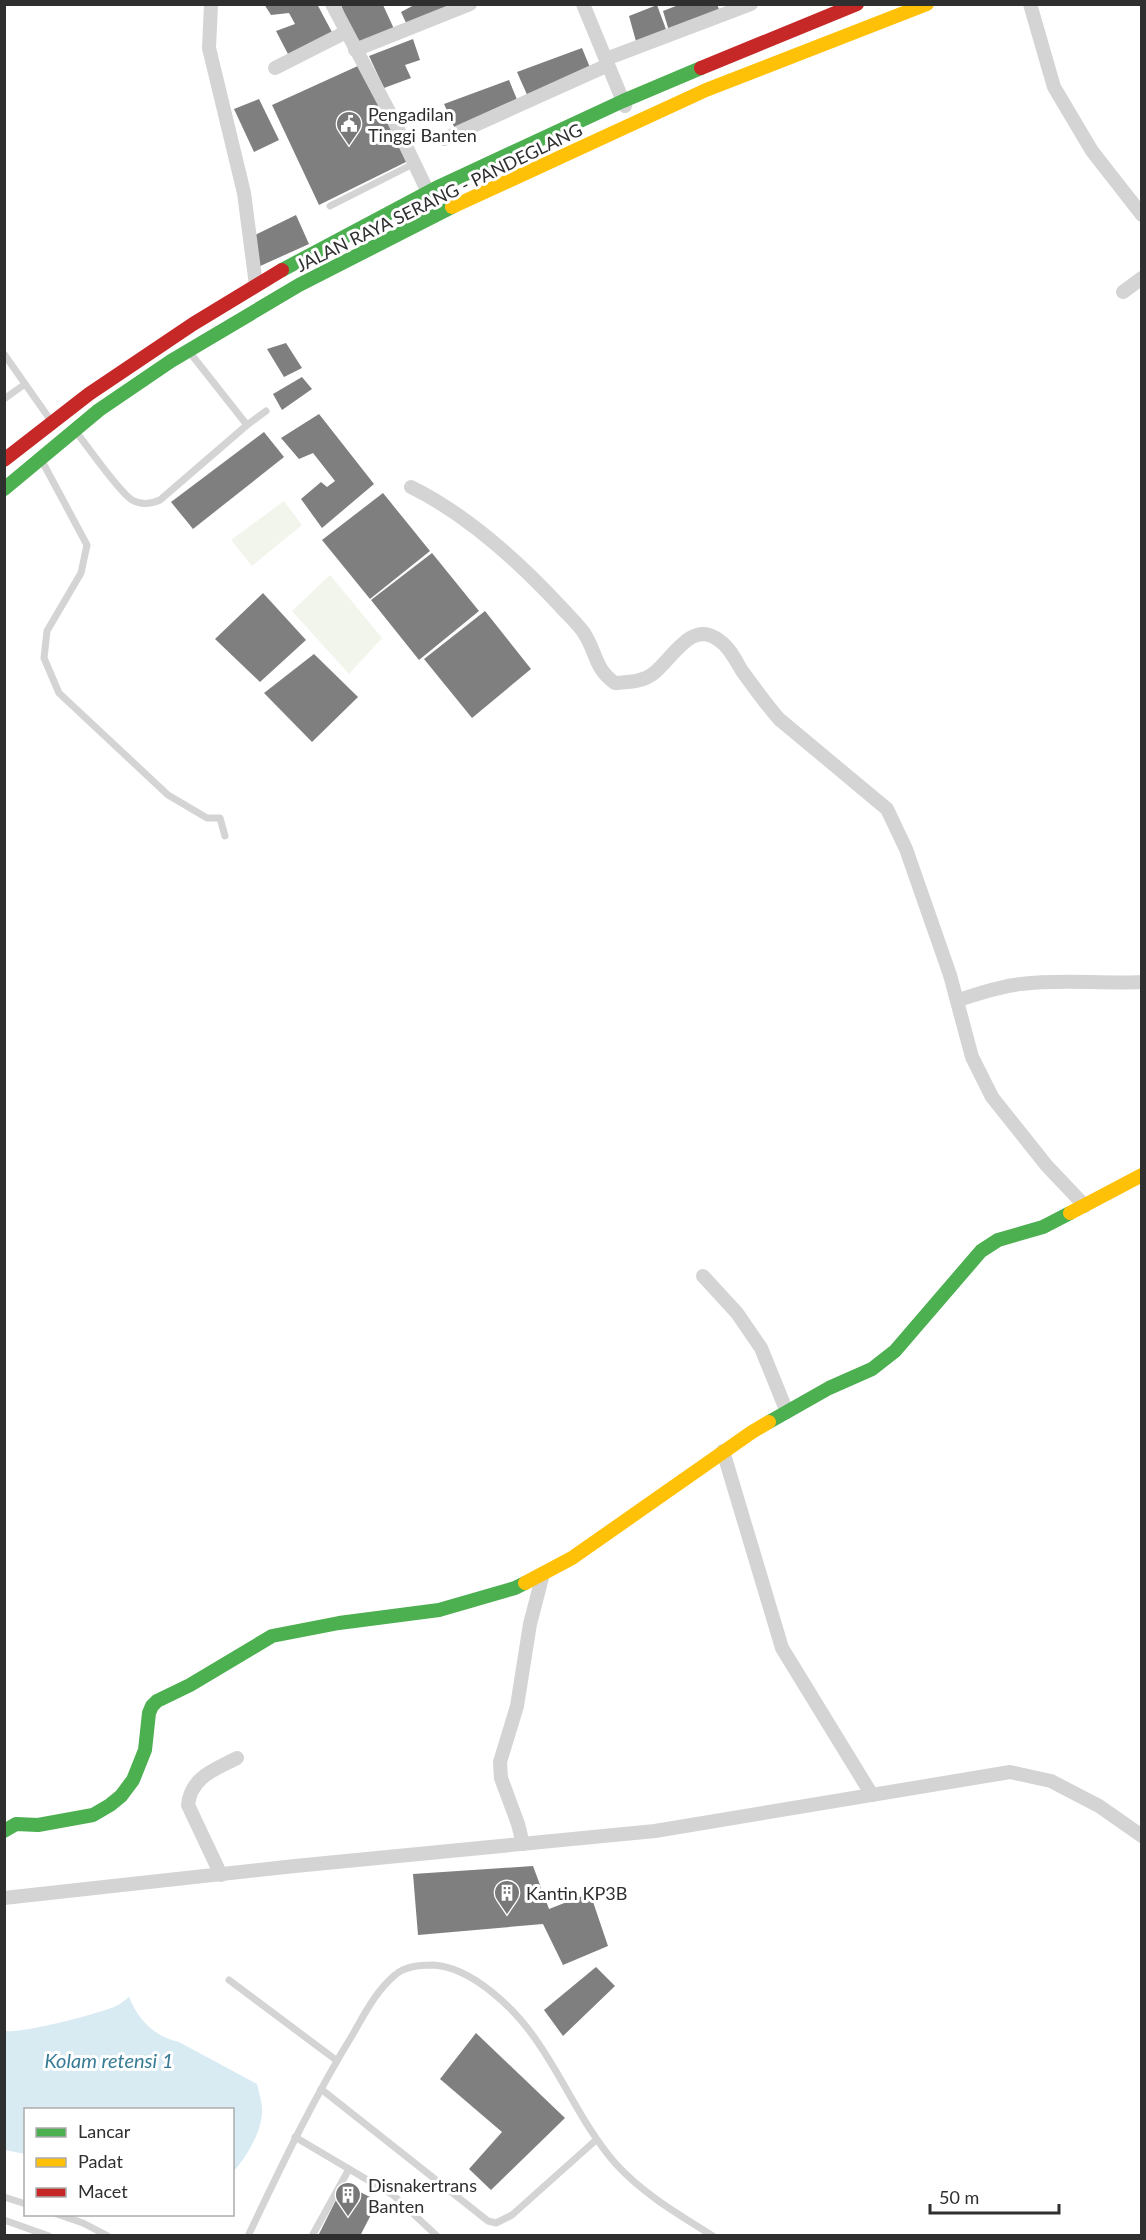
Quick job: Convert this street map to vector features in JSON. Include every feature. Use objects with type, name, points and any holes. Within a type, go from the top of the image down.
[{"type":"main road","name":"JALAN RAYA SERANG - PANDEGLANG","points":[[4,460],[74,405],[192,324],[289,266],[428,192],[623,101],[857,4]]},
{"type":"main road","name":"JALAN RAYA SERANG - PANDEGLANG","points":[[4,489],[99,410],[189,351],[298,285],[458,204],[706,90],[927,4]]},
{"type":"main road","points":[[452,182],[458,204]]},
{"type":"main road","points":[[289,266],[298,285]]},
{"type":"main road","points":[[74,405],[86,421]]},
{"type":"main road","points":[[4,1831],[16,1824],[38,1825],[93,1815],[110,1805],[121,1796],[133,1780],[145,1750],[149,1713],[152,1706],[272,1636],[339,1623],[439,1611],[515,1588],[572,1558],[704,1468],[723,1451],[829,1388],[872,1369],[895,1352],[981,1251],[989,1245],[1043,1227],[1142,1175]]},
{"type":"street","points":[[211,4],[209,48],[244,193],[256,285]]},
{"type":"street","points":[[332,4],[428,192]]},
{"type":"street","points":[[355,50],[470,4]]},
{"type":"street","points":[[583,4],[633,124]]},
{"type":"street","points":[[444,139],[607,62],[752,4]]},
{"type":"street","points":[[1030,4],[1054,87],[1092,151],[1142,215]]},
{"type":"street","points":[[275,68],[346,32]]},
{"type":"street","points":[[1123,292],[1142,278]]},
{"type":"street","points":[[411,487],[460,515],[539,584],[584,633],[604,675],[615,683],[637,681],[654,673],[684,642],[697,634],[710,635],[721,641],[764,702],[779,718],[887,809],[906,849],[958,1000],[972,1057],[992,1097],[1047,1166],[1085,1206]]},
{"type":"street","points":[[958,1000],[1029,983],[1142,982]]},
{"type":"street","points":[[703,1276],[737,1313],[761,1348],[787,1412]]},
{"type":"street","points":[[723,1451],[782,1648],[872,1795]]},
{"type":"street","points":[[523,1844],[501,1778],[500,1762],[517,1706],[530,1624],[543,1574]]},
{"type":"street","points":[[221,1875],[188,1805],[189,1794],[196,1781],[237,1758]]},
{"type":"street","points":[[4,1898],[654,1832],[1010,1772],[1051,1781],[1099,1806],[1142,1836]]},
{"type":"lane","points":[[330,206],[415,163]]},
{"type":"lane","points":[[189,351],[247,425]]},
{"type":"lane","points":[[4,354],[51,422]]},
{"type":"lane","points":[[4,399],[25,384]]},
{"type":"lane","points":[[75,431],[127,496],[146,503],[160,500],[266,411]]},
{"type":"lane","points":[[41,459],[87,545],[81,573],[47,631],[44,658],[59,693],[168,795],[207,818],[220,818],[225,836]]},
{"type":"lane","points":[[248,2235],[295,2136],[336,2060],[379,1991],[397,1973],[419,1965],[446,1966],[475,1979],[507,2007],[534,2036],[596,2140],[633,2181],[655,2199],[713,2235]]},
{"type":"lane","points":[[229,1980],[336,2060]]},
{"type":"lane","points":[[321,2089],[492,2223],[500,2222],[512,2215],[596,2140]]},
{"type":"lane","points":[[295,2136],[393,2195],[437,2235]]},
{"type":"lane","points":[[312,2235],[349,2169]]},
{"type":"lane","points":[[4,2197],[24,2203]]},
{"type":"lane","points":[[63,2216],[108,2235]]},
{"type":"lane","points":[[4,2220],[49,2235]]},
{"type":"shaded area","points":[[284,501],[302,525],[252,566],[231,540]]},
{"type":"shaded area","points":[[330,575],[382,638],[349,674],[292,611]]},
{"type":"water","name":"Kolam retensi 1","points":[[129,1997],[142,2020],[155,2032],[179,2042],[257,2084],[262,2110],[259,2129],[248,2152],[234,2171],[234,2108],[24,2108],[24,2154],[5,2150],[5,2031],[28,2029],[76,2019],[120,2004]]},
{"type":"building","points":[[264,4],[317,4],[333,34],[289,56],[276,31],[295,24],[289,13],[271,15]]},
{"type":"building","points":[[416,4],[459,4],[407,25],[401,12]]},
{"type":"building","points":[[681,4],[717,4],[720,12],[669,31],[663,11]]},
{"type":"building","points":[[341,5],[383,5],[395,31],[357,45]]},
{"type":"building","points":[[657,5],[667,32],[637,45],[629,16]]},
{"type":"building","points":[[413,39],[420,60],[405,65],[411,78],[384,88],[369,56]]},
{"type":"building","points":[[582,48],[591,70],[528,97],[517,72]]},
{"type":"building","points":[[360,65],[410,160],[319,205],[272,105]]},
{"type":"building","points":[[509,80],[518,102],[455,129],[444,104]]},
{"type":"building","points":[[259,99],[279,140],[254,152],[234,109]]},
{"type":"building","points":[[296,215],[309,244],[258,267],[253,236]]},
{"type":"building","points":[[286,343],[302,368],[284,377],[267,349]]},
{"type":"building","points":[[302,377],[312,389],[282,410],[273,394]]},
{"type":"building","points":[[319,414],[374,484],[322,528],[301,499],[321,482],[327,487],[335,481],[313,453],[299,459],[281,438]]},
{"type":"building","points":[[264,432],[284,457],[193,529],[171,502]]},
{"type":"building","points":[[383,493],[430,551],[370,599],[322,540]]},
{"type":"building","points":[[432,553],[479,611],[419,660],[371,600]]},
{"type":"building","points":[[263,593],[306,640],[260,682],[215,639]]},
{"type":"building","points":[[485,611],[531,669],[472,718],[424,659]]},
{"type":"building","points":[[314,654],[358,697],[312,742],[264,693]]},
{"type":"building","name":"Kantin KP3B","points":[[533,1866],[549,1909],[590,1893],[608,1946],[563,1965],[543,1924],[418,1935],[413,1874]]},
{"type":"building","points":[[596,1967],[615,1986],[563,2036],[544,2010]]},
{"type":"building","points":[[476,2033],[565,2118],[491,2190],[469,2169],[502,2132],[440,2079]]},
{"type":"building","name":"Disnakertrans Banten","points":[[344,2184],[378,2201],[360,2236],[318,2236]]},
{"type":"traffic: fast","points":[[282,270],[440,186],[623,101],[701,68]]},
{"type":"traffic: fast","points":[[4,489],[99,410],[171,361],[299,285],[452,207]]},
{"type":"traffic: fast","points":[[769,1422],[829,1388],[872,1369],[895,1351],[981,1251],[998,1240],[1043,1227],[1070,1213]]},
{"type":"traffic: fast","points":[[4,1831],[16,1824],[38,1825],[93,1815],[110,1805],[121,1796],[133,1780],[145,1750],[149,1713],[152,1706],[272,1636],[339,1623],[439,1610],[525,1583]]},
{"type":"traffic: slow","points":[[452,207],[706,90],[927,4]]},
{"type":"traffic: slow","points":[[1070,1213],[1142,1175]]},
{"type":"traffic: slow","points":[[525,1583],[572,1558],[769,1422]]},
{"type":"traffic: jam","points":[[701,68],[857,4]]},
{"type":"traffic: jam","points":[[4,460],[89,394],[193,324],[282,270]]},
{"type":"place","name":"Pengadilan Tinggi Banten","points":[[349,147]]},
{"type":"place","name":"Kantin KP3B","points":[[507,1916]]},
{"type":"place","name":"Disnakertrans Banten","points":[[348,2218]]}]
